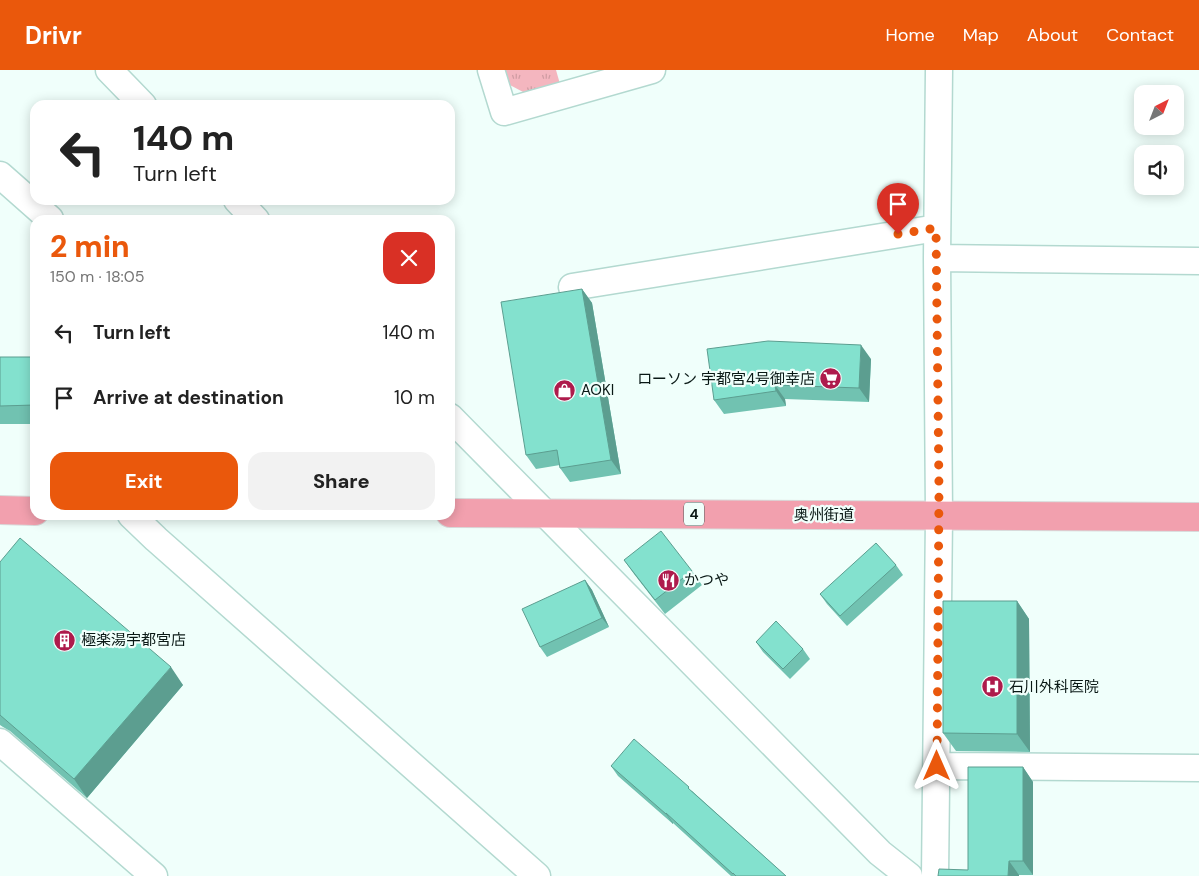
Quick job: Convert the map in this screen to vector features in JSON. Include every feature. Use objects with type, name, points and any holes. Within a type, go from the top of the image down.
[{"type":"highway","points":[[3,508],[30,510]]},
{"type":"highway","name":"奥州街道","points":[[455,513],[1199,517]]},
{"type":"street","points":[[108,70],[138,100]]},
{"type":"street","points":[[491,70],[504,112],[652,70]]},
{"type":"street","points":[[935,876],[939,516],[936,228],[939,70]]},
{"type":"street","points":[[0,175],[30,201]]},
{"type":"street","points":[[34,205],[45,215]]},
{"type":"street","points":[[242,205],[251,215]]},
{"type":"street","points":[[572,287],[936,228]]},
{"type":"street","points":[[936,258],[1199,261]]},
{"type":"street","points":[[455,421],[880,853],[909,876]]},
{"type":"street","points":[[136,520],[537,876]]},
{"type":"street","points":[[0,742],[154,876]]},
{"type":"street","points":[[937,766],[1199,768]]},
{"type":"green space","points":[[503,70],[556,70],[560,84],[525,93],[508,84]]},
{"type":"building","name":"AOKI","points":[[582,289],[611,460],[560,468],[557,450],[526,455],[501,302]]},
{"type":"building","points":[[768,341],[861,345],[859,388],[775,385],[776,391],[714,400],[707,349]]},
{"type":"building","points":[[0,357],[30,357],[30,405],[0,406]]},
{"type":"building","name":"かつや","points":[[661,531],[692,571],[655,600],[624,560]]},
{"type":"building","name":"極楽湯宇都宮店","points":[[20,538],[171,667],[74,779],[0,715],[0,562]]},
{"type":"building","points":[[876,543],[896,565],[840,616],[820,594]]},
{"type":"building","points":[[585,580],[602,618],[540,647],[522,609]]},
{"type":"building","name":"石川外科医院","points":[[943,601],[1017,601],[1017,734],[943,733]]},
{"type":"building","points":[[776,621],[803,649],[783,669],[756,642]]},
{"type":"building","points":[[634,739],[786,876],[736,876],[611,766]]},
{"type":"building","points":[[968,767],[1023,767],[1023,861],[1009,861],[1008,876],[938,876],[939,869],[968,870]]},
{"type":"place","name":"ローソン 宇都宮4号御幸店","points":[[831,379]]},
{"type":"place","name":"AOKI","points":[[565,390]]},
{"type":"place","name":"かつや","points":[[668,580]]},
{"type":"place","name":"極楽湯宇都宮店","points":[[65,640]]},
{"type":"place","name":"石川外科医院","points":[[993,687]]},
{"type":"route","points":[[898,234],[936,228],[939,490],[937,766]]}]
